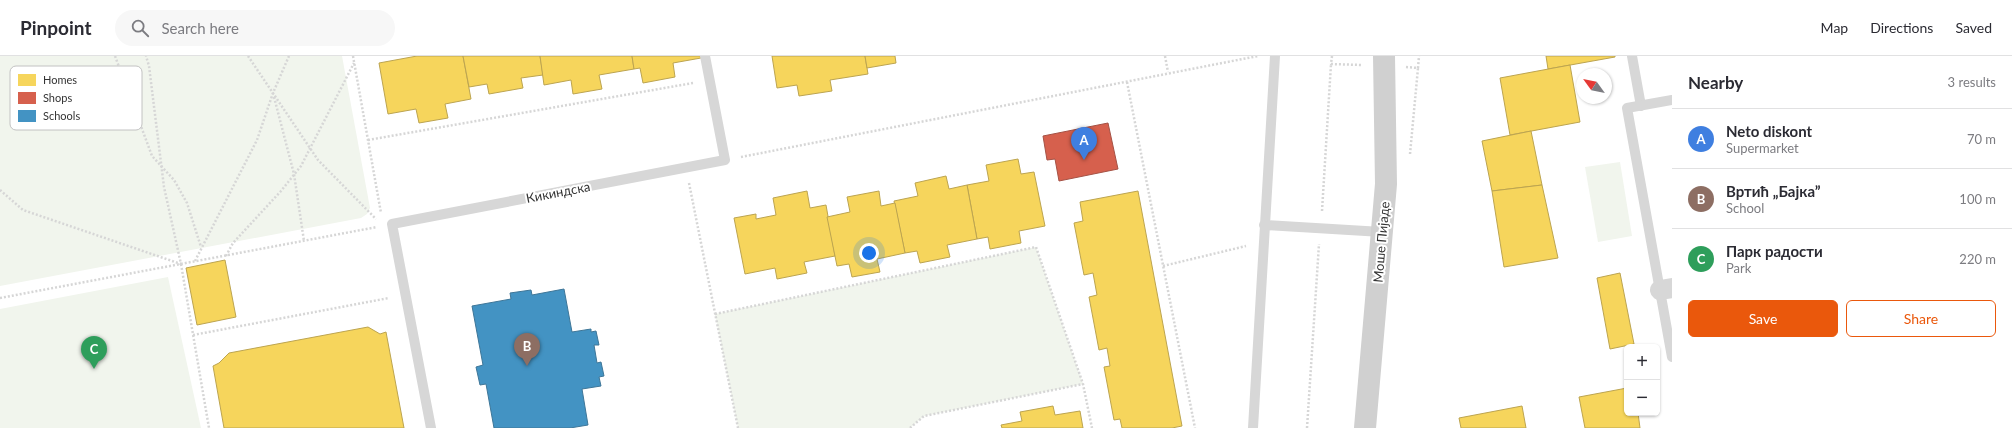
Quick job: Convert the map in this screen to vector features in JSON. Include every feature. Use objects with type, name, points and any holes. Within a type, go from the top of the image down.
[{"type":"main road","name":"Моше Пијаде","points":[[1365,428],[1386,184],[1384,56]]},
{"type":"lane","points":[[705,56],[725,160]]},
{"type":"lane","points":[[1253,428],[1274,56]]},
{"type":"lane","points":[[1632,56],[1641,106]]},
{"type":"lane","points":[[1672,100],[1628,108],[1666,289],[1672,357]]},
{"type":"lane","name":"Кикиндска","points":[[387,225],[725,160]]},
{"type":"lane","points":[[387,225],[405,295],[431,428]]},
{"type":"lane","points":[[1264,225],[1382,232]]},
{"type":"path","points":[[115,56],[119,66]]},
{"type":"path","points":[[146,56],[149,66],[164,187],[181,264],[209,428]]},
{"type":"path","points":[[248,56],[318,160],[387,225]]},
{"type":"path","points":[[195,262],[201,247],[257,140],[273,93],[289,56]]},
{"type":"path","points":[[352,56],[368,140],[387,225]]},
{"type":"path","points":[[1165,56],[1168,72]]},
{"type":"path","points":[[725,160],[1127,82],[1168,72],[1259,56]]},
{"type":"path","points":[[226,256],[233,243],[301,166],[354,63]]},
{"type":"path","points":[[368,140],[709,80]]},
{"type":"path","points":[[1127,82],[1195,428]]},
{"type":"path","points":[[273,93],[294,174],[304,241]]},
{"type":"path","points":[[142,129],[152,156],[174,180],[187,203],[201,247]]},
{"type":"path","points":[[685,167],[738,428]]},
{"type":"path","points":[[0,190],[23,210],[181,264]]},
{"type":"path","points":[[0,298],[387,225]]},
{"type":"path","points":[[1163,266],[1263,242]]},
{"type":"path","points":[[715,314],[1036,247],[1083,384],[1092,428]]},
{"type":"path","points":[[193,335],[405,295]]},
{"type":"path","points":[[910,428],[924,416],[1083,384]]},
{"type":"shaded area","points":[[0,56],[342,56],[370,208],[367,214],[361,218],[0,286]]},
{"type":"shaded area","points":[[1620,162],[1632,236],[1598,242],[1585,167]]},
{"type":"shaded area","points":[[1036,247],[1083,384],[924,416],[910,428],[738,428],[715,314]]},
{"type":"shaded area","points":[[168,277],[201,428],[0,428],[0,309]]},
{"type":"building: Homes","points":[[417,56],[463,56],[471,99],[445,104],[448,118],[419,123],[416,109],[388,114],[379,63]]},
{"type":"building: Homes","points":[[463,56],[540,56],[543,75],[521,78],[523,88],[489,94],[487,84],[469,87]]},
{"type":"building: Homes","points":[[540,56],[632,56],[634,69],[599,75],[602,89],[573,94],[571,80],[544,85]]},
{"type":"building: Homes","points":[[632,56],[701,56],[701,58],[673,63],[675,77],[643,83],[640,68],[634,69]]},
{"type":"building: Homes","points":[[772,56],[865,56],[868,74],[830,80],[832,91],[799,96],[797,85],[777,88]]},
{"type":"building: Homes","points":[[865,56],[895,56],[896,63],[867,68]]},
{"type":"building: Homes","points":[[1546,56],[1615,56],[1615,57],[1548,69]]},
{"type":"building: Homes","points":[[1570,65],[1580,122],[1510,135],[1500,78]]},
{"type":"building: Homes","points":[[1531,131],[1542,185],[1492,191],[1482,141]]},
{"type":"building: Homes","points":[[1018,159],[1021,174],[1034,172],[1045,226],[1019,231],[1021,243],[990,249],[988,237],[977,239],[967,185],[989,181],[986,165]]},
{"type":"building: Homes","points":[[946,176],[949,189],[967,185],[977,239],[947,245],[950,257],[920,263],[917,251],[905,253],[894,201],[918,196],[915,183]]},
{"type":"building: Homes","points":[[1542,185],[1558,258],[1504,267],[1492,191]]},
{"type":"building: Homes","points":[[807,191],[810,208],[826,205],[835,256],[804,262],[807,273],[777,279],[775,268],[745,274],[734,218],[756,214],[756,219],[776,215],[773,198]]},
{"type":"building: Homes","points":[[879,191],[881,206],[895,203],[905,253],[877,259],[880,272],[852,277],[849,264],[837,266],[827,217],[850,212],[847,197]]},
{"type":"building: Homes","points":[[1138,191],[1182,426],[1172,428],[1122,428],[1120,419],[1114,420],[1104,367],[1110,366],[1107,348],[1099,350],[1089,297],[1097,295],[1093,273],[1084,275],[1074,223],[1083,221],[1080,202]]},
{"type":"building: Homes","points":[[225,260],[236,317],[197,325],[186,268]]},
{"type":"building: Homes","points":[[1620,273],[1634,344],[1624,344],[1624,346],[1610,349],[1597,278]]},
{"type":"building: Homes","points":[[368,327],[380,334],[386,332],[404,428],[224,428],[213,366],[219,363],[229,353]]},
{"type":"building: Homes","points":[[1624,389],[1624,416],[1638,416],[1640,428],[1585,428],[1579,397]]},
{"type":"building: Homes","points":[[1053,406],[1055,415],[1080,411],[1083,428],[1002,428],[1001,425],[1022,421],[1020,412]]},
{"type":"building: Homes","points":[[1522,406],[1526,428],[1461,428],[1459,418]]},
{"type":"building: Shops","points":[[1108,123],[1118,169],[1059,181],[1055,159],[1047,160],[1043,136]]},
{"type":"building: Schools","points":[[564,289],[572,332],[591,329],[591,332],[596,331],[599,345],[594,345],[597,363],[601,362],[604,376],[599,377],[601,386],[582,389],[588,425],[570,428],[494,428],[486,384],[480,385],[476,367],[483,365],[472,306],[511,299],[510,293],[531,290],[532,295]]},
{"type":"place","name":"Neto diskont","points":[[1084,160]]},
{"type":"place","name":"Вртић „Бајка”","points":[[527,366]]},
{"type":"place","name":"Парк радости","points":[[94,369]]}]
